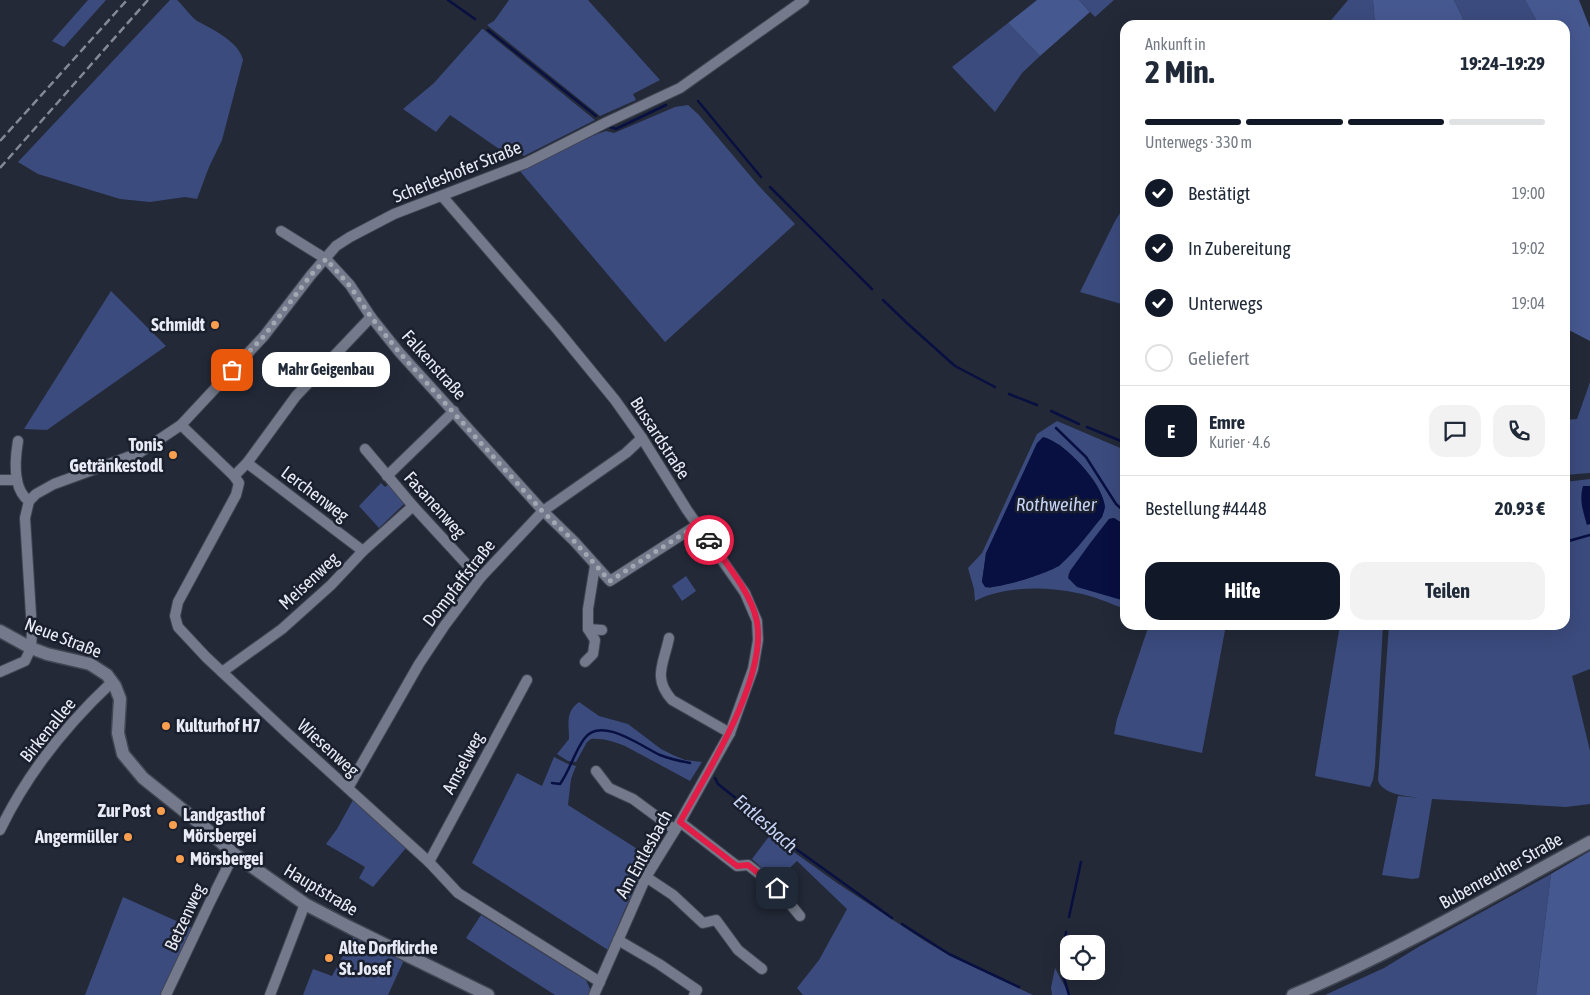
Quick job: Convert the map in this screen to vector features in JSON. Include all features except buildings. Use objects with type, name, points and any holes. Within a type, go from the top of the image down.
[{"type":"street","name":"Scherleshofer Straße","points":[[29,501],[43,489],[139,453],[181,425],[264,336],[336,246],[394,214],[526,162],[680,88],[804,0]]},
{"type":"street","name":"Bussardstraße","points":[[442,196],[607,389],[642,438],[697,525],[745,592],[757,621],[758,640],[754,669],[730,733]]},
{"type":"street","points":[[281,231],[326,259]]},
{"type":"street","name":"Falkenstraße","points":[[326,259],[350,286],[371,317],[399,352],[543,512],[574,541],[610,581],[697,525]]},
{"type":"street","points":[[181,425],[234,476],[247,463],[296,396],[371,317]]},
{"type":"street","name":"Fasanenweg","points":[[388,476],[454,411]]},
{"type":"street","name":"Dompfaffstraße","points":[[348,788],[419,664],[481,577],[543,512],[626,452],[642,438]]},
{"type":"street","points":[[0,672],[25,661],[31,648],[30,598],[24,530],[26,509],[29,501],[24,497],[17,480],[16,454],[18,441]]},
{"type":"street","name":"Fasanenweg","points":[[365,449],[413,506],[471,569],[481,577]]},
{"type":"street","name":"Lerchenweg","points":[[247,463],[363,551]]},
{"type":"street","name":"Wiesenweg","points":[[234,476],[239,483],[236,494],[178,602],[175,616],[178,627],[222,672],[429,862],[458,893],[600,982]]},
{"type":"street","points":[[0,480],[17,480]]},
{"type":"street","name":"Meisenweg","points":[[222,672],[282,628],[331,585],[363,551],[413,506]]},
{"type":"street","points":[[585,662],[593,654],[595,640],[588,630],[585,608],[596,566]]},
{"type":"street","points":[[588,630],[602,630]]},
{"type":"street","name":"Neue Straße","points":[[0,631],[46,654],[90,664],[100,670],[112,682]]},
{"type":"street","points":[[669,638],[660,681],[665,691],[672,700],[730,733]]},
{"type":"street","name":"Amselweg","points":[[429,862],[526,680]]},
{"type":"street","name":"Birkenallee","points":[[0,830],[14,800],[64,731],[112,682]]},
{"type":"street","name":"Hauptstraße","points":[[112,682],[120,699],[118,733],[123,754],[144,778],[234,854],[305,904],[488,995]]},
{"type":"street","name":"Am Entlesbach","points":[[594,995],[646,877],[678,826],[730,733]]},
{"type":"street","points":[[596,772],[610,788],[633,799],[678,826],[737,866],[748,865],[777,888],[800,916]]},
{"type":"street","name":"Bubenreuther Straße","points":[[1293,995],[1343,974],[1428,932],[1590,842]]},
{"type":"street","name":"Betzenweg","points":[[166,995],[234,854]]},
{"type":"street","points":[[646,877],[673,895],[702,923],[716,920],[738,950],[762,969]]},
{"type":"street","points":[[270,995],[305,904]]},
{"type":"street","points":[[618,940],[659,964],[696,990],[694,995]]},
{"type":"shaded area","points":[[88,0],[106,0],[64,47],[52,41]]},
{"type":"shaded area","points":[[170,0],[177,0],[196,20],[231,42],[241,54],[243,60],[222,140],[197,199],[185,197],[150,202],[120,199],[38,174],[18,162]]},
{"type":"shaded area","points":[[509,0],[588,0],[660,80],[633,94],[636,100],[600,116],[487,25],[494,21]]},
{"type":"shaded area","points":[[1037,0],[1079,0],[1090,12],[1040,56],[1008,23]]},
{"type":"shaded area","points":[[1079,0],[1114,0],[1095,17]]},
{"type":"shaded area","points":[[1348,0],[1373,0],[1375,20],[1331,20]]},
{"type":"shaded area","points":[[1373,0],[1454,0],[1464,20],[1375,20]]},
{"type":"shaded area","points":[[1454,0],[1525,0],[1536,20],[1464,20]]},
{"type":"shaded area","points":[[1525,0],[1579,0],[1590,28],[1590,341],[1570,331],[1570,20],[1536,20]]},
{"type":"shaded area","points":[[1008,23],[1040,56],[1022,73],[995,112],[952,67]]},
{"type":"shaded area","points":[[482,29],[595,120],[524,156],[510,143],[502,151],[450,115],[436,132],[403,109],[434,83]]},
{"type":"shaded area","points":[[688,105],[795,224],[665,342],[519,170],[597,134],[606,131],[614,133],[675,107]]},
{"type":"shaded area","points":[[1120,213],[1120,304],[1080,292]]},
{"type":"shaded area","points":[[111,291],[166,346],[47,430],[24,429]]},
{"type":"shaded area","points":[[1590,382],[1590,473],[1570,475],[1570,420],[1577,419]]},
{"type":"shaded area","points":[[1057,421],[1120,448],[1120,522],[1114,518],[1109,519],[1068,575],[1120,599],[1120,607],[1089,596],[1038,588],[999,592],[975,601],[974,589],[968,568],[982,553],[1037,434]],"holes":[[[1059,444],[1098,486],[1102,496],[1104,507],[1102,517],[1059,566],[1026,579],[989,588],[982,582],[986,553]]]},
{"type":"shaded area","points":[[1590,479],[1590,486],[1583,486],[1587,524],[1590,524],[1590,669],[1572,676],[1590,751],[1590,804],[1566,807],[1432,799],[1419,878],[1412,879],[1382,875],[1398,796],[1421,798],[1390,792],[1380,785],[1378,780],[1389,630],[1570,630],[1570,481]]},
{"type":"shaded area","points":[[381,483],[385,487],[389,484],[404,504],[379,528],[359,506]]},
{"type":"shaded area","points":[[686,576],[696,591],[682,601],[672,586]]},
{"type":"shaded area","points":[[1147,630],[1225,630],[1202,753],[1114,734],[1117,719]]},
{"type":"shaded area","points":[[1339,630],[1383,630],[1375,766],[1370,787],[1315,776]]},
{"type":"shaded area","points":[[579,702],[599,716],[628,724],[661,749],[673,755],[685,760],[702,762],[690,781],[625,746],[595,739],[587,742],[576,762],[568,761],[557,754],[569,739],[568,723],[570,714]]},
{"type":"shaded area","points":[[554,757],[576,766],[571,779],[568,805],[650,857],[608,950],[472,863],[517,773],[542,786]]},
{"type":"shaded area","points":[[353,800],[406,848],[373,887],[359,878],[365,867],[326,844],[337,829]]},
{"type":"shaded area","points":[[770,835],[837,883],[925,941],[947,954],[1033,995],[803,995],[797,988],[819,960],[847,909],[797,861],[776,881],[752,859]]},
{"type":"shaded area","points":[[1590,851],[1590,995],[1536,995],[1551,874]]},
{"type":"shaded area","points":[[1551,874],[1536,995],[1325,995],[1384,968],[1420,946]]},
{"type":"shaded area","points":[[123,897],[192,928],[161,995],[85,995]]},
{"type":"shaded area","points":[[481,915],[586,980],[590,989],[589,995],[555,995],[466,938]]},
{"type":"shaded area","points":[[353,937],[404,960],[388,995],[303,995],[313,969],[332,976]]},
{"type":"shaded area","points":[[1055,968],[1069,995],[1052,995],[1051,988]]},
{"type":"water","name":"Rothweiher","points":[[1043,437],[1052,440],[1062,447],[1090,475],[1097,486],[1105,506],[1102,517],[1077,548],[1060,565],[1024,580],[1001,586],[985,587],[982,582],[986,553],[1037,443]]},
{"type":"water","points":[[1583,486],[1590,486],[1590,524],[1587,525],[1581,501]]},
{"type":"water","name":"Rothweiher","points":[[1114,518],[1120,522],[1120,600],[1077,587],[1068,578],[1070,571],[1109,519]]},
{"type":"waterway","points":[[448,0],[475,19]]},
{"type":"waterway","points":[[488,30],[596,116]]},
{"type":"waterway","points":[[698,101],[761,177]]},
{"type":"waterway","points":[[610,127],[616,129],[666,105]]},
{"type":"waterway","points":[[770,187],[872,289]]},
{"type":"waterway","points":[[883,300],[955,366],[995,387]]},
{"type":"waterway","points":[[1009,394],[1037,405]]},
{"type":"waterway","points":[[1051,411],[1079,424]]},
{"type":"waterway","points":[[1087,427],[1120,441]]},
{"type":"waterway","points":[[1056,428],[1086,457],[1120,508]]},
{"type":"waterway","points":[[1570,541],[1590,535]]},
{"type":"waterway","name":"Entlesbach","points":[[552,783],[560,784],[584,739],[591,732],[601,730],[622,735],[660,755],[690,763]]},
{"type":"waterway","name":"Entlesbach","points":[[715,778],[718,784],[767,823],[789,844],[892,918]]},
{"type":"waterway","points":[[1069,917],[1081,862]]},
{"type":"waterway","points":[[902,924],[949,954],[1019,987]]},
{"type":"waterway","points":[[1066,932],[1061,968],[1069,995]]},
{"type":"railway","points":[[0,141],[127,0]]},
{"type":"railway","points":[[0,168],[148,0]]},
{"type":"way so far","points":[[232,370],[264,336],[311,275],[326,259],[350,286],[371,317],[427,384],[454,411],[543,512],[574,541],[610,581],[697,525],[709,540]]},
{"type":"place","name":"Schmidt","points":[[215,325]]},
{"type":"place","name":"Mahr Geigenbau","points":[[232,370]]},
{"type":"place","name":"Tonis Getränkestodl","points":[[173,455]]},
{"type":"place","name":"Kulturhof H7","points":[[166,726]]},
{"type":"place","name":"Zur Post","points":[[161,811]]},
{"type":"place","name":"Landgasthof Mörsbergei","points":[[173,825]]},
{"type":"place","name":"Angermüller","points":[[128,837]]},
{"type":"place","name":"Mörsbergei","points":[[180,859]]},
{"type":"place","name":"Alte Dorfkirche St. Josef","points":[[329,958]]},
{"type":"route","points":[[709,540],[745,592],[757,621],[758,640],[754,669],[730,733],[680,822],[737,866],[748,865],[777,888]]}]
